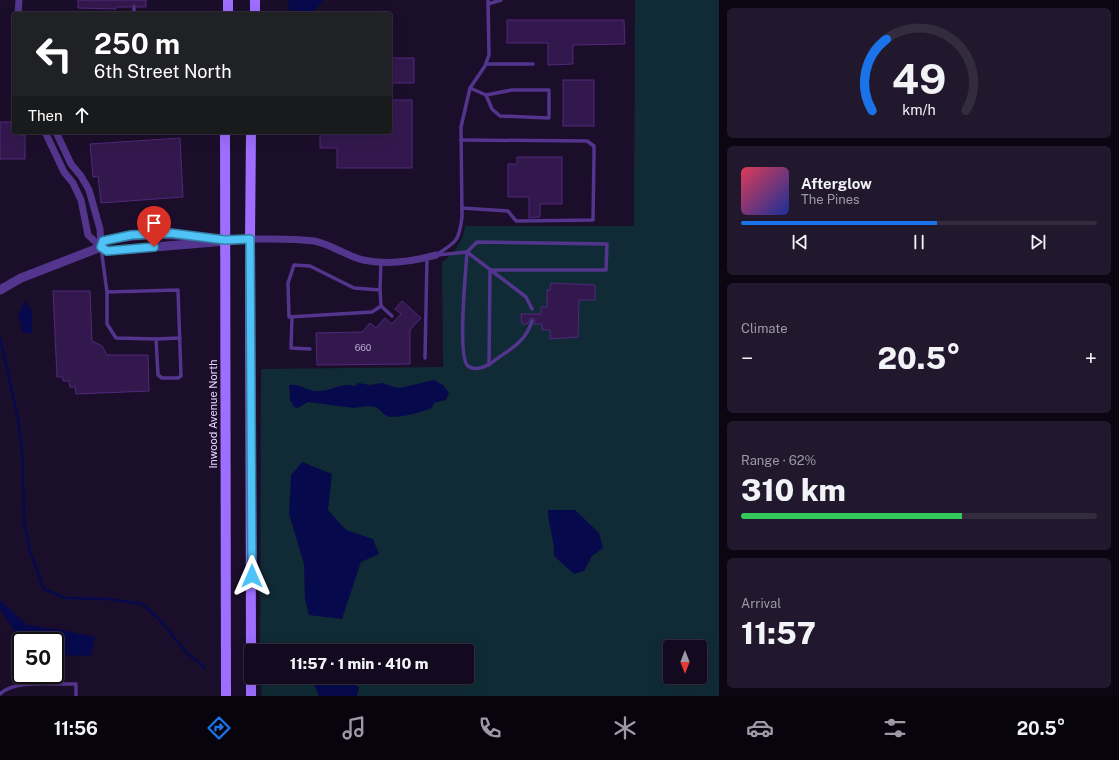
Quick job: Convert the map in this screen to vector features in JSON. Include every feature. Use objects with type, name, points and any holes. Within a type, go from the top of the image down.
[{"type":"main road","points":[[228,0],[228,12]]},
{"type":"main road","points":[[255,0],[255,12]]},
{"type":"main road","name":"Inwood Avenue North","points":[[225,134],[226,696]]},
{"type":"main road","points":[[251,134],[252,644]]},
{"type":"main road","points":[[251,684],[251,696]]},
{"type":"street","points":[[18,12],[19,0]]},
{"type":"street","points":[[46,134],[64,172],[73,183],[81,200],[88,235],[107,251],[178,246],[225,240],[299,239],[316,242],[363,260],[417,260],[436,255]]},
{"type":"street","points":[[57,134],[70,164],[81,176],[89,190],[100,229],[101,247]]},
{"type":"street","points":[[101,247],[103,241],[131,235],[170,233],[225,240]]},
{"type":"street","points":[[0,290],[21,278],[101,247]]},
{"type":"lane","points":[[436,255],[457,241],[460,230],[462,208],[461,127],[470,88],[486,64],[489,55],[488,2],[501,0]]},
{"type":"lane","points":[[134,7],[134,12]]},
{"type":"lane","points":[[486,64],[533,64]]},
{"type":"lane","points":[[470,88],[486,95],[512,90],[549,90],[549,118],[500,116],[492,109],[486,95]]},
{"type":"lane","points":[[461,140],[587,141],[594,146],[593,220],[516,221],[508,211],[462,208]]},
{"type":"lane","points":[[436,255],[466,252],[477,242],[607,244],[606,270],[490,270]]},
{"type":"lane","points":[[101,247],[107,292],[107,324],[116,338],[180,338]]},
{"type":"lane","points":[[466,252],[526,297],[532,309]]},
{"type":"lane","points":[[466,252],[462,340],[463,360],[468,366],[474,369],[489,365],[522,342],[532,321]]},
{"type":"lane","points":[[425,358],[427,258]]},
{"type":"lane","points":[[381,261],[381,306],[392,316]]},
{"type":"lane","points":[[310,349],[291,348],[292,317],[289,317],[288,283],[294,265],[310,266],[354,288],[380,290]]},
{"type":"lane","points":[[489,365],[490,270]]},
{"type":"lane","points":[[107,292],[178,290],[181,376],[162,378],[158,375],[156,339]]},
{"type":"lane","points":[[292,317],[372,312],[381,306]]},
{"type":"lane","points":[[0,694],[11,687],[21,685],[76,684],[76,696]]},
{"type":"shaded area","points":[[289,0],[324,0],[313,12],[291,12],[288,7]]},
{"type":"shaded area","points":[[635,0],[719,0],[719,696],[262,696],[261,684],[474,684],[474,644],[260,644],[261,369],[443,367],[442,262],[457,247],[464,232],[465,226],[634,226]]},
{"type":"shaded area","points":[[25,301],[32,311],[32,333],[23,333],[18,315]]},
{"type":"shaded area","points":[[434,380],[443,385],[449,393],[446,400],[434,403],[432,408],[401,416],[390,417],[373,406],[354,408],[308,402],[298,408],[294,407],[290,400],[289,385],[296,385],[313,391],[322,391],[345,385],[355,386],[358,383],[370,385],[382,383],[400,388]]},
{"type":"shaded area","points":[[302,462],[332,474],[328,510],[346,530],[373,539],[379,554],[361,562],[342,619],[309,615],[305,599],[304,564],[289,514],[291,475]]},
{"type":"shaded area","points":[[548,510],[575,510],[599,533],[603,548],[592,556],[584,571],[574,574],[554,556]]},
{"type":"shaded area","points":[[0,600],[27,625],[95,637],[91,656],[64,655],[64,632],[15,632],[0,609]]},
{"type":"shaded area","points":[[314,684],[352,684],[359,687],[357,696],[319,696]]},
{"type":"building","points":[[78,0],[146,0],[146,7],[137,7],[134,4],[131,7],[116,7],[116,9],[78,8]]},
{"type":"building","points":[[507,20],[624,20],[625,44],[573,45],[573,64],[548,65],[548,43],[507,43]]},
{"type":"building","points":[[392,58],[414,58],[414,83],[392,83]]},
{"type":"building","points":[[563,80],[594,80],[594,126],[563,126]]},
{"type":"building","points":[[392,100],[412,100],[412,168],[337,168],[337,148],[320,148],[320,134],[392,134]]},
{"type":"building","points":[[0,122],[12,122],[12,134],[25,135],[25,159],[0,159]]},
{"type":"building","points":[[180,138],[183,197],[101,203],[98,176],[93,177],[90,144]]},
{"type":"building","points":[[517,157],[562,157],[562,204],[540,204],[540,217],[529,218],[529,197],[508,197],[508,164],[517,164]]},
{"type":"building","points":[[551,283],[595,285],[595,300],[579,300],[578,337],[550,339],[550,330],[542,330],[542,324],[534,324],[535,320],[533,318],[530,319],[527,324],[522,324],[521,314],[541,314],[541,307],[547,307],[547,290],[550,290]]},
{"type":"building","points":[[53,291],[90,291],[92,341],[102,346],[107,355],[148,355],[149,391],[76,394],[75,387],[70,387],[69,381],[63,381],[63,377],[57,377]]},
{"type":"building","points":[[402,301],[421,318],[410,330],[410,364],[317,365],[316,333],[362,332],[370,323],[376,328],[385,318],[392,324],[401,314],[395,309]]},
{"type":"waterway","points":[[0,338],[17,414],[22,448],[24,520],[30,551],[44,589],[65,598],[107,599],[142,604],[159,619],[186,652],[205,668]]},
{"type":"route","points":[[154,247],[107,251],[101,247],[103,241],[131,235],[170,233],[225,240],[250,239],[252,576]]}]
